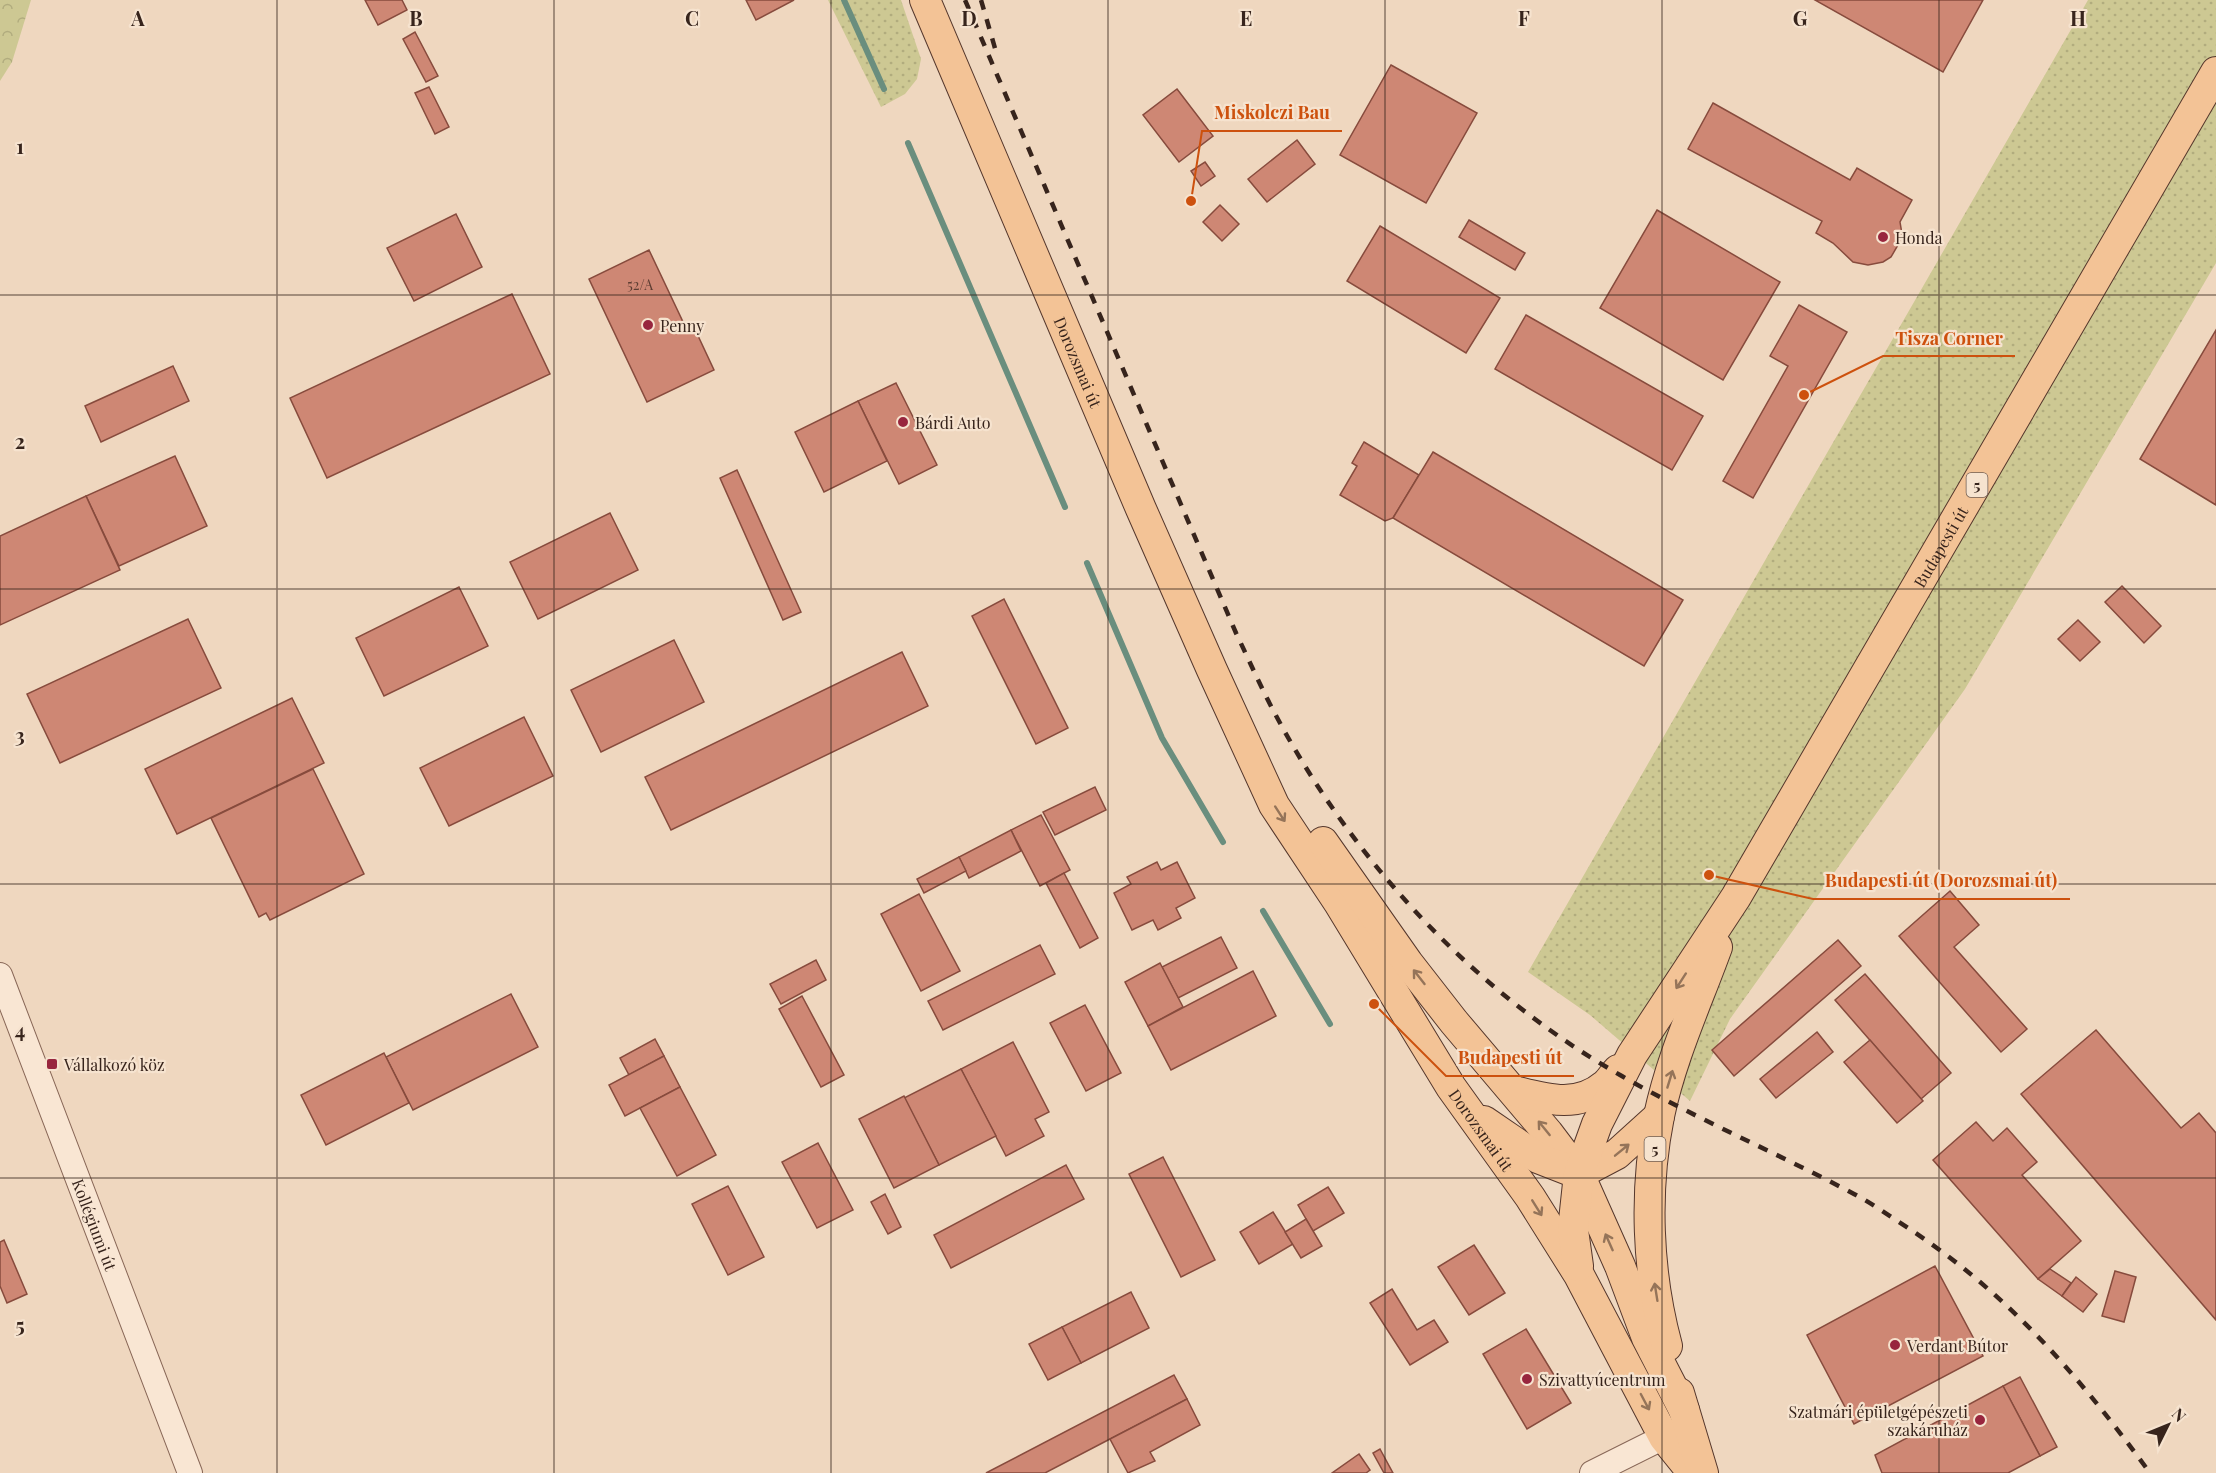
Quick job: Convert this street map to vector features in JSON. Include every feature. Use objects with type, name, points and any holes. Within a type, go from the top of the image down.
[{"type":"main road","name":"Dorozsmai út","points":[[925,0],[1146,520],[1274,805],[1339,903],[1440,1071],[1530,1197],[1579,1275],[1664,1437],[1694,1473]]},
{"type":"main road","name":"Budapesti út","points":[[1579,1275],[1573,1230],[1579,1174],[1597,1124],[1632,1055],[1736,897],[2216,72]]},
{"type":"main road","name":"Dorozsmai út","points":[[1236,723],[1290,793],[1408,963],[1579,1174],[1620,1266],[1647,1338],[1684,1410]]},
{"type":"main road","name":"Budapesti út","points":[[1703,1473],[1661,1325],[1652,1267],[1649,1211],[1659,1116],[1673,1069],[1736,897]]},
{"type":"main road","points":[[1514,1091],[1562,1102],[1582,1099],[1606,1085],[1632,1055]]},
{"type":"main road","points":[[1467,1109],[1538,1158],[1579,1174],[1617,1154],[1659,1116]]},
{"type":"street","name":"Kollégiumi út","points":[[0,975],[190,1473]]},
{"type":"street","points":[[1592,1473],[1664,1437]]},
{"type":"green space","points":[[0,0],[31,0],[12,62],[0,81]]},
{"type":"green space","points":[[828,0],[901,0],[921,59],[917,79],[905,94],[881,107]]},
{"type":"green space","points":[[2088,0],[2216,0],[2216,263],[1965,689],[1730,1019],[1690,1101],[1590,1015],[1528,972]]},
{"type":"building","points":[[365,0],[402,0],[407,10],[378,25]]},
{"type":"building","points":[[746,0],[794,0],[756,20]]},
{"type":"building","points":[[1815,0],[1983,0],[1943,72]]},
{"type":"building","points":[[415,32],[438,76],[426,82],[403,39]]},
{"type":"building","points":[[1391,65],[1477,113],[1426,203],[1340,155]]},
{"type":"building","points":[[429,87],[449,127],[435,134],[415,93]]},
{"type":"building","points":[[1177,89],[1213,136],[1179,162],[1143,115]]},
{"type":"building","points":[[1713,103],[1850,180],[1857,168],[1912,200],[1900,222],[1902,234],[1891,257],[1883,262],[1868,265],[1853,262],[1833,243],[1816,233],[1822,221],[1688,149]]},
{"type":"building","points":[[1297,140],[1315,164],[1267,202],[1248,179]]},
{"type":"building","points":[[1205,162],[1215,176],[1201,186],[1191,171]]},
{"type":"building","points":[[1220,205],[1239,224],[1222,241],[1203,222]]},
{"type":"building","points":[[1657,210],[1780,282],[1723,380],[1600,308]]},
{"type":"building","points":[[456,214],[482,267],[414,301],[387,248]]},
{"type":"building","points":[[1469,220],[1525,253],[1515,270],[1459,237]]},
{"type":"building","points":[[1380,226],[1500,298],[1466,353],[1347,281]]},
{"type":"building","name":"Penny","points":[[649,250],[685,326],[692,323],[714,370],[647,402],[589,279]]},
{"type":"building","points":[[512,294],[550,374],[327,478],[290,398]]},
{"type":"building","points":[[1799,305],[1847,332],[1753,498],[1723,481],[1788,366],[1770,356]]},
{"type":"building","points":[[1526,315],[1703,416],[1672,470],[1495,369]]},
{"type":"building","points":[[2216,330],[2216,505],[2140,459]]},
{"type":"building","points":[[173,366],[189,401],[101,442],[85,406]]},
{"type":"building","points":[[896,383],[937,465],[899,484],[858,401]]},
{"type":"building","points":[[858,401],[887,461],[824,492],[795,432]]},
{"type":"building","points":[[1364,442],[1419,475],[1393,518],[1385,521],[1340,495],[1357,466],[1352,463]]},
{"type":"building","points":[[1433,452],[1683,600],[1644,666],[1393,518]]},
{"type":"building","points":[[175,456],[207,526],[119,566],[86,496]]},
{"type":"building","points":[[737,470],[801,612],[783,620],[720,478]]},
{"type":"building","points":[[86,496],[120,570],[0,625],[0,536]]},
{"type":"building","points":[[610,513],[638,570],[538,619],[510,562]]},
{"type":"building","points":[[2122,586],[2161,626],[2144,643],[2105,602]]},
{"type":"building","points":[[459,587],[488,646],[384,696],[356,638]]},
{"type":"building","points":[[1004,599],[1068,728],[1036,744],[972,616]]},
{"type":"building","points":[[188,619],[221,688],[60,763],[27,694]]},
{"type":"building","points":[[2078,620],[2100,642],[2080,661],[2058,639]]},
{"type":"building","points":[[674,640],[704,702],[601,752],[571,690]]},
{"type":"building","points":[[902,652],[928,706],[671,830],[645,777]]},
{"type":"building","points":[[292,698],[324,763],[177,834],[145,769]]},
{"type":"building","points":[[524,717],[553,776],[449,826],[420,768]]},
{"type":"building","points":[[313,769],[364,874],[270,920],[266,913],[259,917],[211,818]]},
{"type":"building","points":[[1095,787],[1106,810],[1055,835],[1043,812]]},
{"type":"building","points":[[1041,815],[1070,870],[1040,886],[1011,830]]},
{"type":"building","points":[[1011,830],[1021,851],[969,878],[959,857]]},
{"type":"building","points":[[959,857],[966,871],[924,893],[917,879]]},
{"type":"building","points":[[1157,862],[1161,870],[1177,862],[1195,898],[1176,908],[1181,918],[1158,930],[1153,920],[1132,930],[1114,893],[1131,884],[1127,877]]},
{"type":"building","points":[[1064,873],[1098,938],[1080,948],[1046,883]]},
{"type":"building","points":[[1950,891],[1979,925],[1954,947],[2027,1029],[2001,1052],[1899,936]]},
{"type":"building","points":[[919,894],[960,971],[921,991],[881,914]]},
{"type":"building","points":[[1221,937],[1237,968],[1178,998],[1162,967]]},
{"type":"building","points":[[1838,940],[1861,966],[1734,1076],[1712,1050]]},
{"type":"building","points":[[1040,945],[1055,974],[943,1030],[928,1001]]},
{"type":"building","points":[[816,960],[826,980],[781,1004],[770,984]]},
{"type":"building","points":[[1160,963],[1183,1007],[1148,1026],[1125,982]]},
{"type":"building","points":[[1253,971],[1276,1016],[1171,1070],[1148,1026]]},
{"type":"building","points":[[1865,974],[1951,1073],[1921,1099],[1835,1000]]},
{"type":"building","points":[[511,994],[538,1047],[413,1110],[386,1057]]},
{"type":"building","points":[[802,996],[844,1075],[821,1087],[779,1009]]},
{"type":"building","points":[[1085,1005],[1121,1073],[1086,1091],[1050,1023]]},
{"type":"building","points":[[2096,1030],[2181,1128],[2199,1113],[2216,1133],[2216,1320],[2021,1094]]},
{"type":"building","points":[[1817,1032],[1833,1052],[1776,1098],[1760,1079]]},
{"type":"building","points":[[655,1039],[664,1056],[629,1075],[620,1058]]},
{"type":"building","points":[[1870,1040],[1923,1101],[1897,1123],[1844,1062]]},
{"type":"building","points":[[1013,1042],[1049,1112],[1035,1119],[1044,1136],[1006,1156],[961,1069]]},
{"type":"building","points":[[384,1053],[409,1103],[326,1145],[301,1095]]},
{"type":"building","points":[[664,1056],[680,1087],[625,1116],[609,1085]]},
{"type":"building","points":[[961,1069],[996,1136],[939,1165],[904,1098]]},
{"type":"building","points":[[680,1087],[716,1155],[677,1176],[640,1108]]},
{"type":"building","points":[[904,1096],[939,1165],[894,1188],[859,1119]]},
{"type":"building","points":[[1976,1122],[1993,1141],[2007,1128],[2037,1162],[2022,1175],[2081,1241],[2038,1279],[1933,1160]]},
{"type":"building","points":[[818,1143],[853,1210],[817,1228],[782,1162]]},
{"type":"building","points":[[1163,1157],[1215,1260],[1181,1277],[1129,1174]]},
{"type":"building","points":[[1066,1165],[1084,1199],[951,1268],[934,1235]]},
{"type":"building","points":[[728,1186],[764,1257],[728,1275],[692,1204]]},
{"type":"building","points":[[1328,1187],[1344,1213],[1313,1231],[1298,1205]]},
{"type":"building","points":[[885,1194],[901,1227],[888,1234],[871,1202]]},
{"type":"building","points":[[1273,1212],[1293,1244],[1259,1264],[1240,1232]]},
{"type":"building","points":[[1306,1219],[1322,1246],[1301,1258],[1285,1232]]},
{"type":"building","points":[[4,1240],[27,1294],[7,1303],[0,1286],[0,1242]]},
{"type":"building","points":[[1474,1245],[1505,1293],[1469,1315],[1438,1267]]},
{"type":"building","name":"Verdant Bútor","points":[[1935,1266],[1983,1356],[1854,1424],[1807,1335]]},
{"type":"building","points":[[2050,1269],[2071,1283],[2062,1296],[2038,1279]]},
{"type":"building","points":[[2115,1271],[2136,1277],[2124,1322],[2102,1316]]},
{"type":"building","points":[[2076,1277],[2097,1294],[2083,1312],[2062,1296]]},
{"type":"building","points":[[1392,1289],[1417,1330],[1434,1320],[1448,1342],[1410,1365],[1370,1303]]},
{"type":"building","points":[[1131,1292],[1149,1328],[1081,1363],[1062,1327]]},
{"type":"building","points":[[1062,1327],[1081,1363],[1048,1380],[1029,1344]]},
{"type":"building","name":"Szivattyúcentrum","points":[[1526,1329],[1571,1403],[1527,1429],[1483,1354]]},
{"type":"building","points":[[1174,1375],[1187,1399],[1045,1473],[986,1473]]},
{"type":"building","points":[[2020,1377],[2057,1447],[2040,1456],[2003,1386]]},
{"type":"building","name":"Szatmári épületgépészeti szakáruház","points":[[2003,1386],[2040,1456],[2008,1473],[1882,1473],[1875,1455]]},
{"type":"building","points":[[1187,1399],[1200,1425],[1150,1452],[1155,1461],[1128,1473],[1110,1439]]},
{"type":"building","points":[[1380,1449],[1393,1473],[1384,1473],[1373,1453]]},
{"type":"building","points":[[1359,1454],[1370,1470],[1366,1473],[1332,1473]]},
{"type":"waterway","points":[[844,0],[884,89]]},
{"type":"waterway","points":[[908,143],[1065,507]]},
{"type":"waterway","points":[[1087,563],[1162,738],[1223,842]]},
{"type":"waterway","points":[[1263,911],[1330,1024]]},
{"type":"railway","points":[[965,0],[1236,633],[1297,754],[1356,841],[1425,922],[1462,959],[1543,1025],[1618,1074],[1696,1116],[1856,1195],[1937,1248],[1973,1276],[2036,1335],[2066,1367],[2150,1473]]},
{"type":"railway","points":[[981,0],[997,55]]},
{"type":"place","name":"Miskolczi Bau","points":[[1191,201]]},
{"type":"place","name":"Honda","points":[[1883,237]]},
{"type":"place","name":"Penny","points":[[648,325]]},
{"type":"place","name":"Tisza Corner","points":[[1804,395]]},
{"type":"place","name":"Bárdi Auto","points":[[903,422]]},
{"type":"place","name":"Budapesti út (Dorozsmai út)","points":[[1709,875]]},
{"type":"place","name":"Budapesti út","points":[[1374,1004]]},
{"type":"place","name":"Vállalkozó köz","points":[[52,1064]]},
{"type":"place","name":"Verdant Bútor","points":[[1895,1345]]},
{"type":"place","name":"Szivattyúcentrum","points":[[1527,1379]]},
{"type":"place","name":"Szatmári épületgépészeti szakáruház","points":[[1980,1420]]}]
